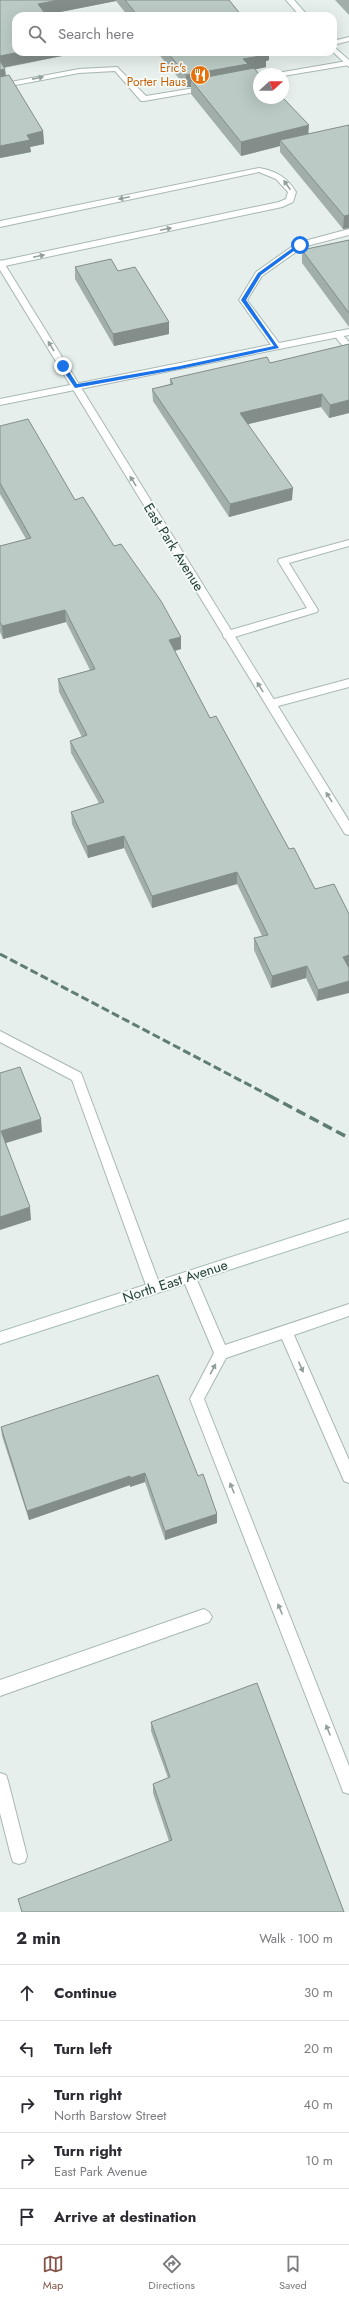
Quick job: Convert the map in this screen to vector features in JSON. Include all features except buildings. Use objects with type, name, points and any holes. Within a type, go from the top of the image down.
[{"type":"street","points":[[290,0],[300,12]]},
{"type":"street","points":[[337,42],[349,39]]},
{"type":"street","points":[[337,52],[348,64]]},
{"type":"street","points":[[289,73],[348,64]]},
{"type":"street","points":[[0,86],[78,71],[117,69],[144,99],[213,87]]},
{"type":"street","points":[[0,224],[259,170],[274,173],[286,182],[292,192],[290,200],[282,204],[0,263]]},
{"type":"street","points":[[277,347],[243,300],[247,293],[259,274],[300,245],[349,232]]},
{"type":"street","name":"East Park Avenue","points":[[0,263],[349,831]]},
{"type":"street","points":[[0,402],[75,386],[180,368],[349,332]]},
{"type":"street","points":[[337,334],[349,348]]},
{"type":"street","points":[[228,635],[313,610],[282,561],[349,543]]},
{"type":"street","points":[[271,704],[349,683]]},
{"type":"street","points":[[0,1036],[77,1077],[154,1288]]},
{"type":"street","name":"North East Avenue","points":[[0,1338],[349,1225]]},
{"type":"street","points":[[189,1277],[221,1353]]},
{"type":"street","points":[[349,1310],[221,1353],[197,1399],[346,1765],[349,1786]]},
{"type":"street","points":[[285,1331],[349,1476]]},
{"type":"street","points":[[0,1688],[204,1617]]},
{"type":"street","points":[[0,1781],[19,1856]]},
{"type":"railway","points":[[0,954],[272,1097]]},
{"type":"railway","points":[[270,1096],[349,1138]]},
{"type":"place","name":"Eric's Porter Haus","points":[[200,75]]},
{"type":"route","points":[[63,366],[75,386],[180,368],[277,347],[243,300],[259,274],[300,245]]}]
